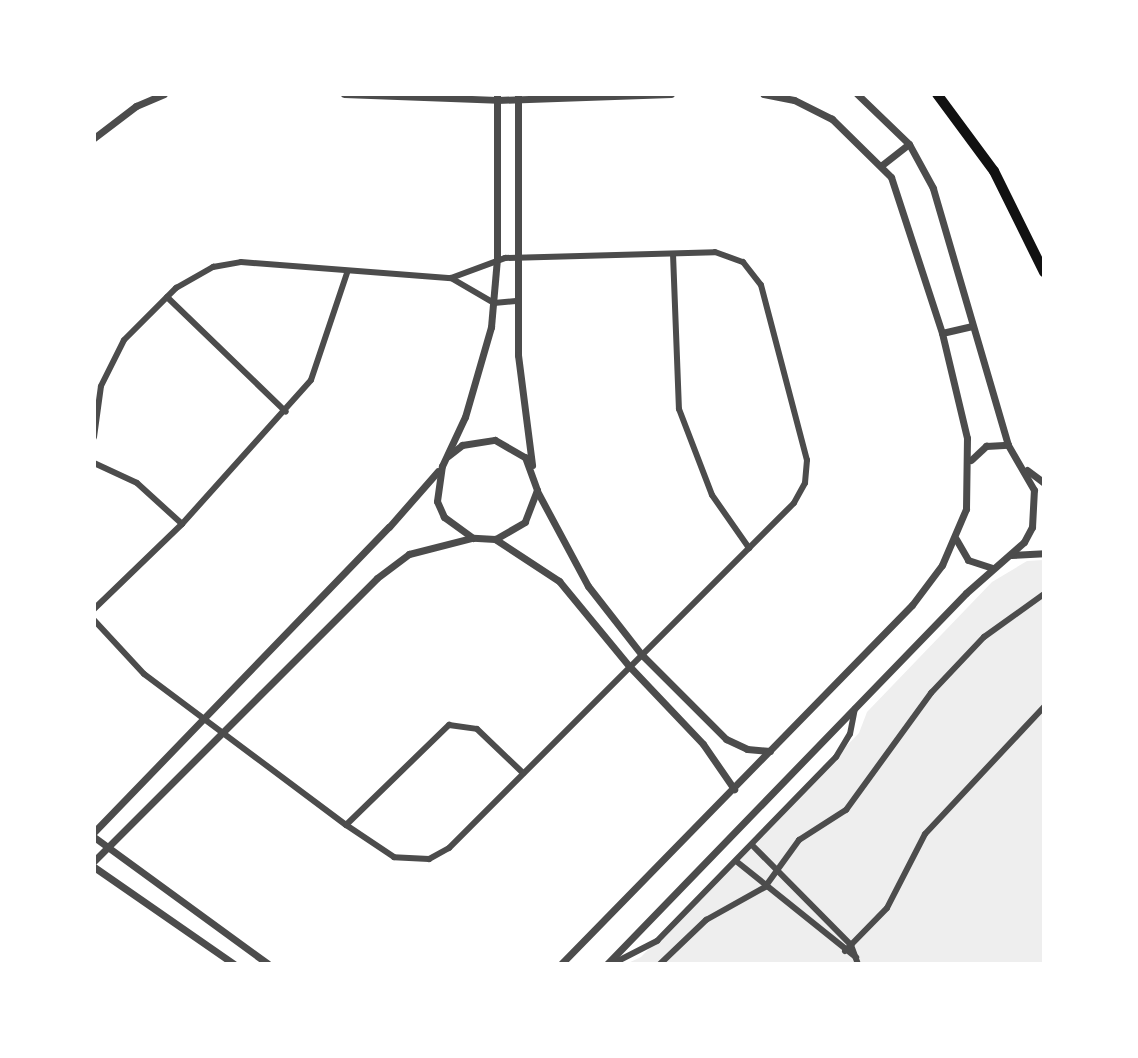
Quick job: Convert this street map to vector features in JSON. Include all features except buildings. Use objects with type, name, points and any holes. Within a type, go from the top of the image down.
[{"type":"highway","points":[[937,94],[994,171],[1044,272]]},
{"type":"street","points":[[94,138],[136,106],[164,94]]},
{"type":"street","points":[[344,94],[497,97],[671,94]]},
{"type":"street","points":[[561,964],[912,605],[956,539],[966,509],[971,460],[942,333],[905,211],[882,165],[832,119],[794,100],[764,94]]},
{"type":"street","points":[[857,94],[909,144],[933,188],[1008,445],[1027,470],[1044,483]]},
{"type":"street","points":[[518,96],[516,301],[519,385],[537,490],[588,586],[642,655],[726,739],[747,749],[770,751]]},
{"type":"street","points":[[268,964],[107,847],[94,834],[201,719],[389,527],[448,456],[481,367],[494,303],[497,97]]},
{"type":"street","points":[[882,165],[909,144]]},
{"type":"street","points":[[94,437],[110,362],[124,340],[167,297],[199,272],[227,263],[451,278],[497,259],[725,253],[756,276],[805,449],[807,472],[800,494],[749,548],[449,848],[429,859],[394,857],[346,825],[218,733],[124,656],[94,620]]},
{"type":"street","points":[[673,254],[679,409],[712,495],[749,548]]},
{"type":"street","points":[[94,609],[182,524],[286,412],[321,361],[347,273]]},
{"type":"street","points":[[451,278],[494,303],[516,301]]},
{"type":"street","points":[[167,297],[286,412]]},
{"type":"street","points":[[942,333],[972,326]]},
{"type":"street","points":[[448,456],[462,445],[495,440],[518,451],[534,472]]},
{"type":"street","points":[[971,460],[986,446],[1008,445]]},
{"type":"street","points":[[94,463],[130,478],[182,524]]},
{"type":"street","points":[[442,466],[436,483],[441,509],[457,530],[473,538]]},
{"type":"street","points":[[610,964],[992,568],[1011,555],[1032,527],[1036,508],[1027,470]]},
{"type":"street","points":[[495,539],[525,522],[537,490]]},
{"type":"street","points":[[234,964],[94,864],[218,733],[395,562],[424,548],[473,538],[495,539],[559,581],[630,667],[703,744],[734,789]]},
{"type":"street","points":[[956,539],[968,560],[992,568]]},
{"type":"street","points":[[1011,555],[1044,553]]},
{"type":"street","points":[[660,964],[706,920],[765,887],[799,840],[857,798],[900,730],[946,677],[1004,621],[1044,594]]},
{"type":"street","points":[[845,951],[887,908],[925,834],[965,798],[1011,737],[1044,707]]},
{"type":"street","points":[[610,964],[657,941],[752,845],[844,746],[855,708]]},
{"type":"street","points":[[346,825],[449,725],[477,729],[523,773]]},
{"type":"street","points":[[752,845],[851,945],[857,961]]},
{"type":"street","points":[[736,861],[857,961]]},
{"type":"shaded area","points":[[1044,560],[1044,964],[626,964],[641,957],[859,733],[867,712],[992,582],[1027,561]]}]
